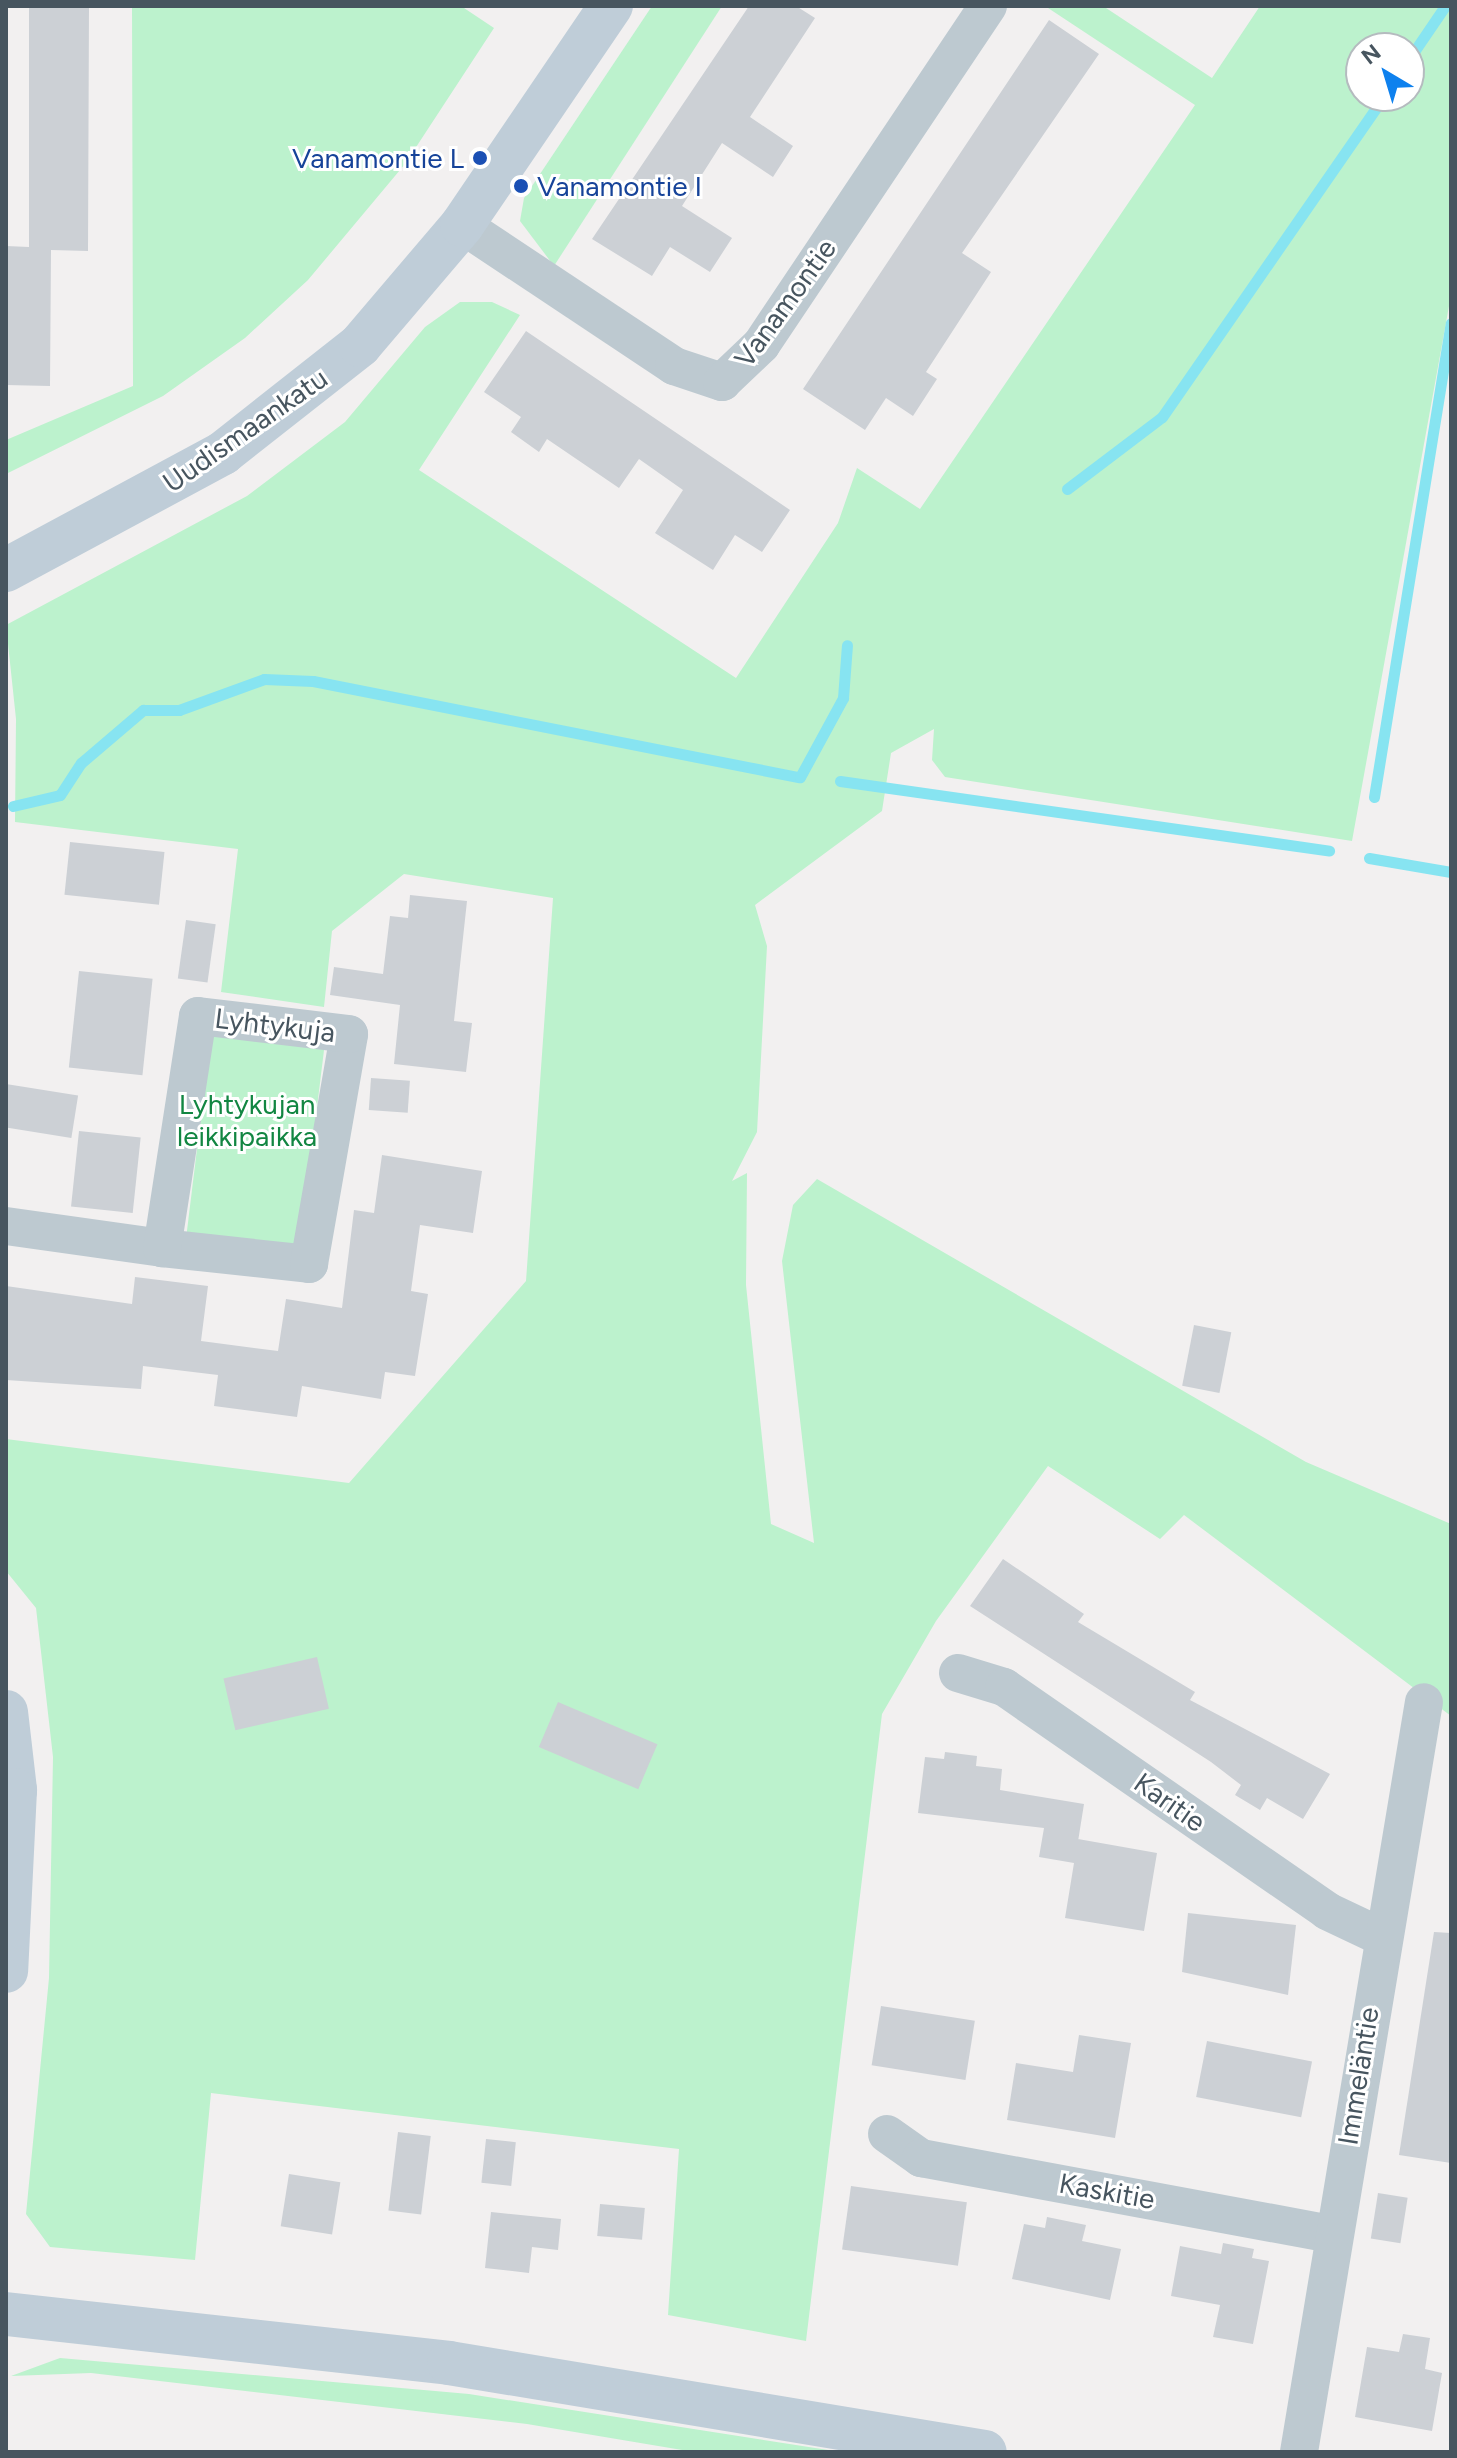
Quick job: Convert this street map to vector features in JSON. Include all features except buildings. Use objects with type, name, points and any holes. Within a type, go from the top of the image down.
[{"type":"street","name":"Uudismaankatu","points":[[6,570],[171,485],[274,417],[360,345],[462,225],[611,6]]},
{"type":"street","name":"Vanamontie","points":[[462,225],[674,366],[722,382],[761,345],[988,6]]},
{"type":"street","name":"Lyhtykuja","points":[[6,1226],[162,1248],[312,1261],[349,1034],[198,1016],[162,1248]]},
{"type":"street","name":"Karitie","points":[[958,1673],[1004,1687],[1327,1911],[1380,1936]]},
{"type":"street","name":"Immeläntie","points":[[1299,2452],[1380,1936],[1424,1702]]},
{"type":"street","points":[[6,1712],[15,1832],[6,1971]]},
{"type":"street","name":"Kaskitie","points":[[887,2134],[921,2158],[1333,2234]]},
{"type":"street","points":[[6,2314],[449,2363],[985,2452]]},
{"type":"green space","points":[[132,6],[461,6],[494,28],[405,164],[308,280],[245,338],[163,396],[6,474],[6,440],[133,386]]},
{"type":"green space","points":[[652,6],[722,6],[554,266],[520,221],[524,198]]},
{"type":"green space","points":[[1045,6],[1103,6],[1212,78],[1260,6],[1451,6],[1451,295],[1352,841],[945,777],[932,760],[934,729],[891,753],[882,811],[755,905],[767,946],[757,1132],[732,1181],[747,1173],[746,1285],[771,1524],[814,1543],[782,1261],[793,1205],[817,1179],[1306,1462],[1451,1524],[1451,1716],[1184,1515],[1160,1539],[1048,1466],[936,1621],[882,1714],[806,2341],[668,2315],[679,2149],[211,2093],[195,2260],[50,2247],[26,2214],[49,1978],[53,1757],[36,1608],[6,1571],[6,1439],[349,1483],[526,1281],[553,898],[404,874],[332,931],[324,1007],[221,992],[238,849],[15,822],[16,719],[6,625],[247,496],[345,422],[425,327],[460,302],[492,302],[520,315],[419,470],[736,678],[838,523],[857,468],[920,509],[1195,105]]},
{"type":"green space","name":"Lyhtykujan leikkipaikka","points":[[211,1035],[324,1049],[300,1247],[187,1234]]},
{"type":"green space","points":[[60,2358],[469,2394],[841,2452],[694,2452],[527,2424],[91,2373],[11,2376]]},
{"type":"waterway","points":[[1425,35],[1445,6]]},
{"type":"waterway","points":[[1067,489],[1162,417],[1373,112]]},
{"type":"waterway","points":[[1374,797],[1451,323]]},
{"type":"waterway","points":[[13,806],[60,795],[81,763],[143,710],[179,710],[264,679],[313,681],[800,777],[843,698],[847,645]]},
{"type":"waterway","points":[[840,781],[1329,851]]},
{"type":"waterway","points":[[1369,858],[1451,872]]},
{"type":"place","name":"Vanamontie L","points":[[480,158]]},
{"type":"place","name":"Vanamontie I","points":[[521,186]]}]
